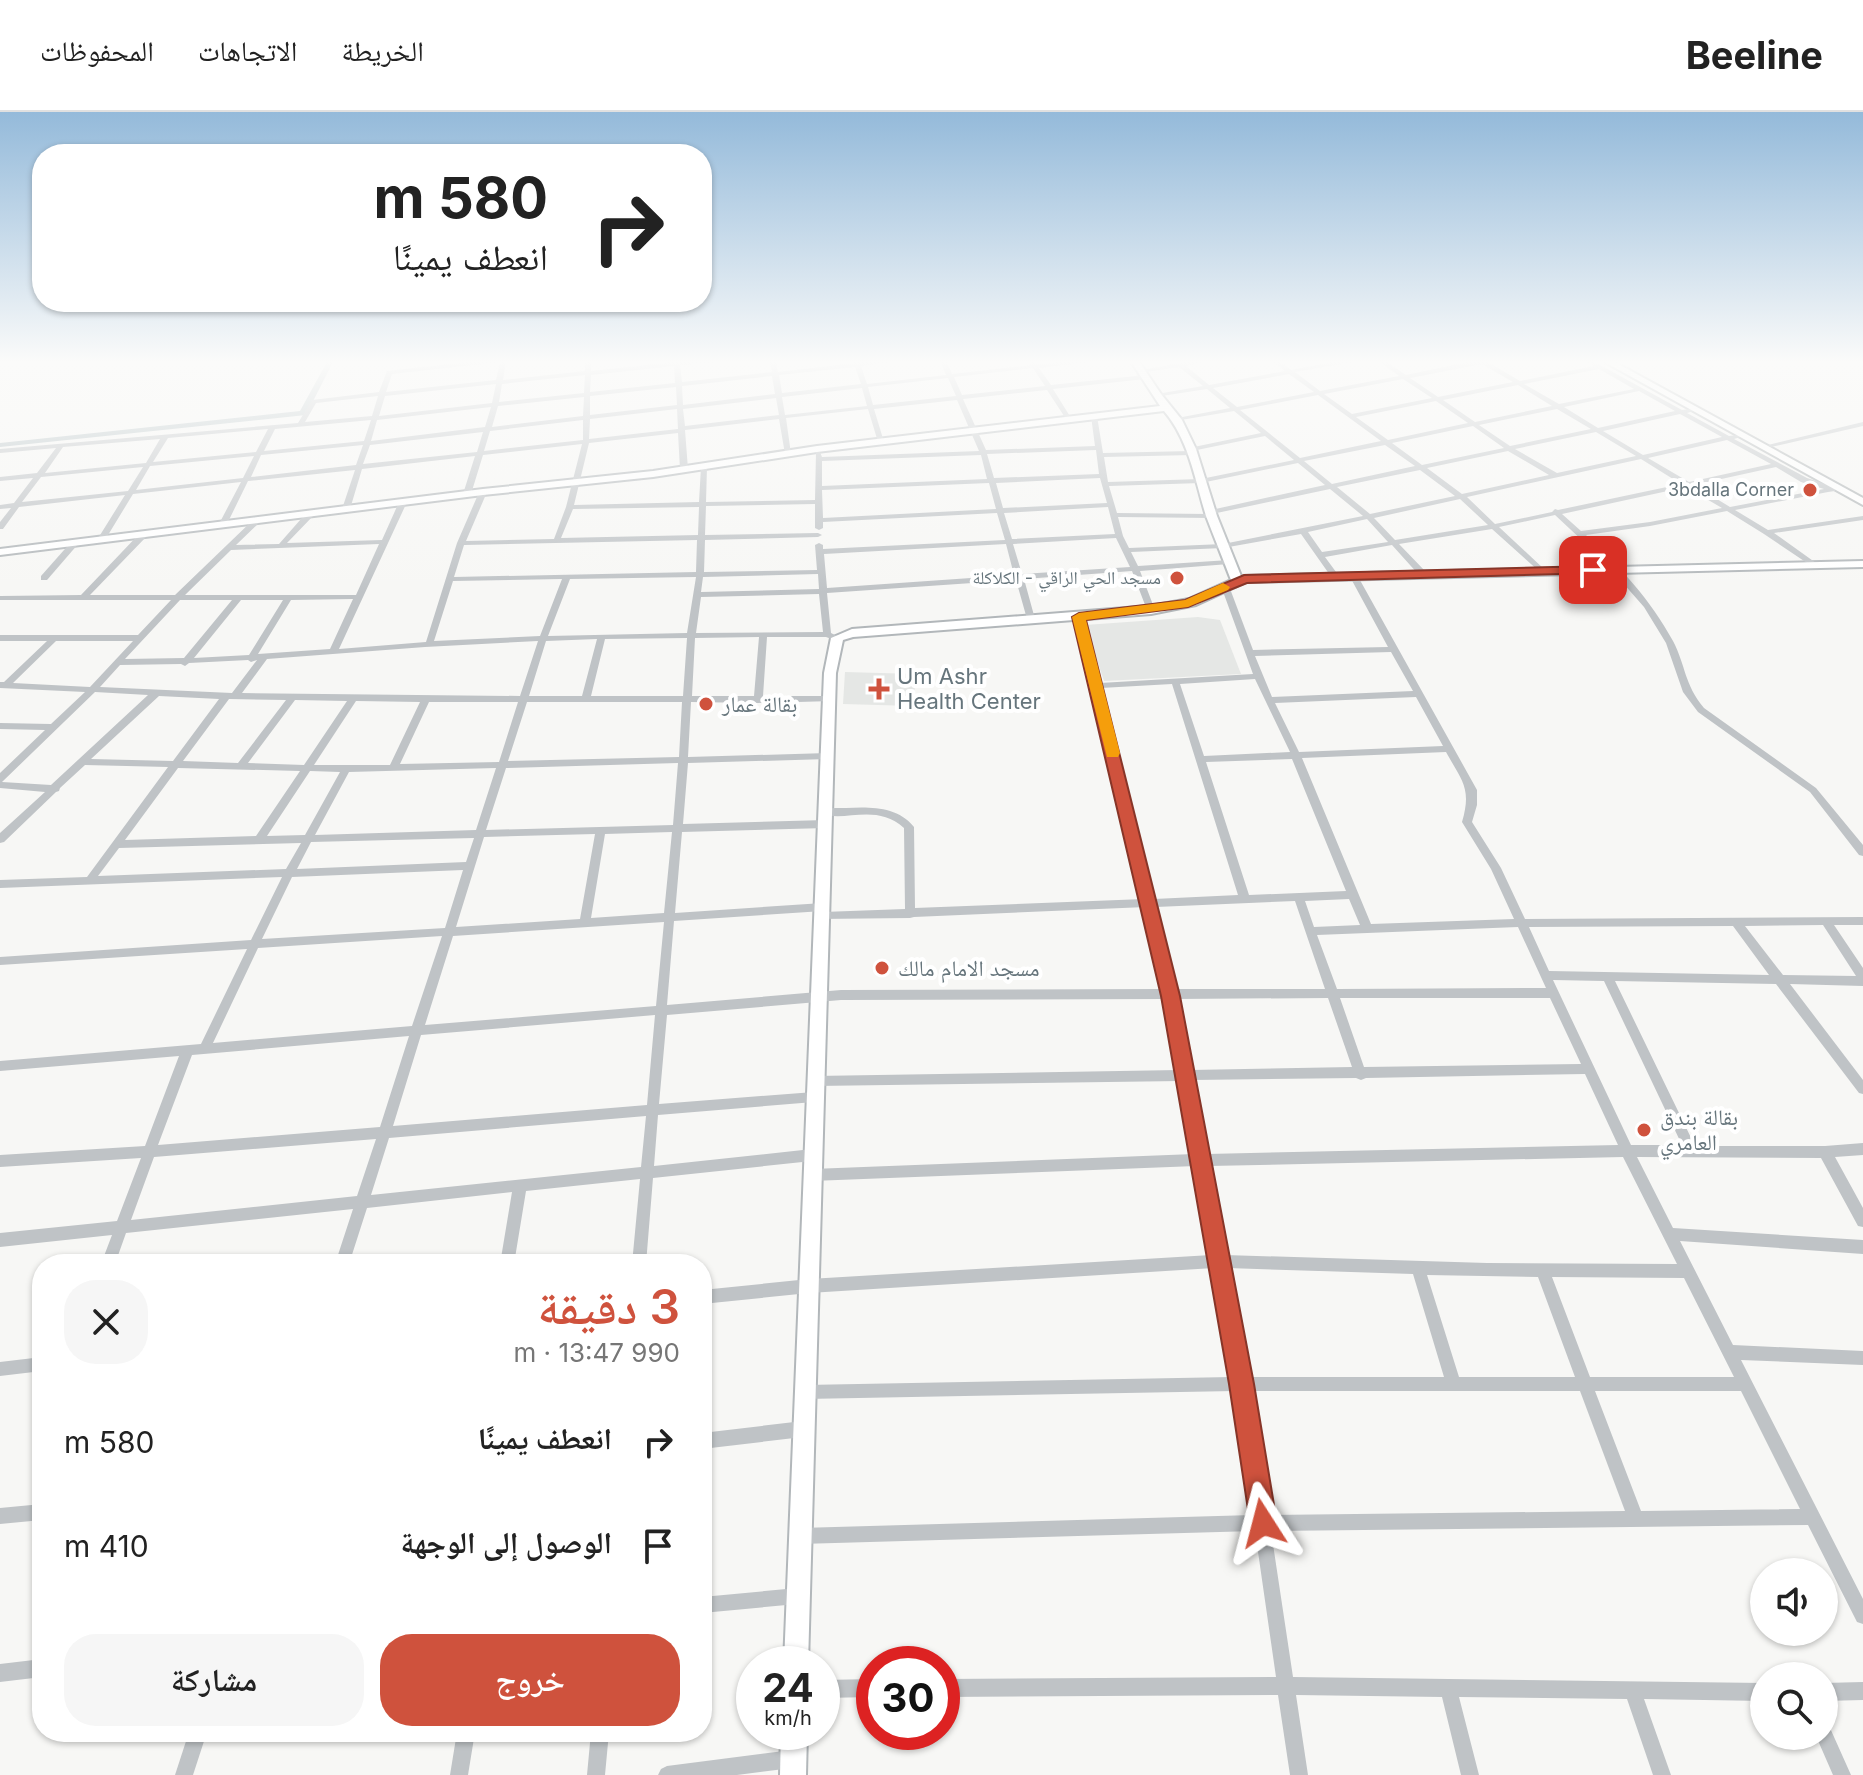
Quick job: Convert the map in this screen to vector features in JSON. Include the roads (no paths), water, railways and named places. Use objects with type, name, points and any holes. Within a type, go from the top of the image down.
[{"type":"street","points":[[0,451],[158,438]]},
{"type":"street","points":[[101,540],[165,438]]},
{"type":"street","points":[[223,524],[267,438]]},
{"type":"street","points":[[326,447],[330,438]]},
{"type":"street","points":[[346,509],[369,438]]},
{"type":"street","points":[[0,479],[413,438]]},
{"type":"street","points":[[408,463],[418,438]]},
{"type":"street","points":[[467,494],[484,438]]},
{"type":"street","points":[[557,540],[579,481],[586,438]]},
{"type":"street","points":[[0,507],[626,438]]},
{"type":"street","points":[[682,438],[684,469]]},
{"type":"street","points":[[785,438],[788,454]]},
{"type":"street","points":[[880,438],[881,442]]},
{"type":"street","points":[[818,454],[915,438]]},
{"type":"street","points":[[977,438],[1031,619]]},
{"type":"street","points":[[1098,438],[1104,480],[1119,536],[1151,610]]},
{"type":"street","points":[[1186,438],[1229,562],[1231,583],[1258,676],[1296,756],[1367,929]]},
{"type":"street","points":[[3,554],[788,454],[1192,451],[1250,438]]},
{"type":"street","points":[[1271,438],[1370,518],[1422,573]]},
{"type":"street","points":[[1379,438],[1463,498],[1541,571]]},
{"type":"street","points":[[820,488],[992,480],[1201,481],[1400,438]]},
{"type":"street","points":[[1493,438],[1556,476]]},
{"type":"street","points":[[1115,515],[1211,514],[1560,438]]},
{"type":"street","points":[[1611,438],[1767,532],[1813,565]]},
{"type":"street","points":[[1125,550],[1223,546],[1303,531],[1463,498],[1724,438]]},
{"type":"street","points":[[1728,438],[1804,480],[1835,488]]},
{"type":"street","points":[[1747,438],[1863,502]]},
{"type":"street","points":[[1757,438],[1863,495]]},
{"type":"street","points":[[1771,445],[1803,438]]},
{"type":"street","points":[[0,527],[36,475],[61,446]]},
{"type":"street","points":[[796,1646],[832,654],[819,552],[818,454]]},
{"type":"street","points":[[1321,555],[1495,526],[1777,465]]},
{"type":"street","points":[[640,1254],[691,636],[703,537],[701,504],[704,467]]},
{"type":"street","points":[[1580,533],[1835,488]]},
{"type":"street","points":[[429,645],[461,543],[483,492]]},
{"type":"street","points":[[333,652],[403,502]]},
{"type":"street","points":[[570,507],[819,502]]},
{"type":"street","points":[[819,520],[1111,505]]},
{"type":"street","points":[[1555,511],[1619,570],[1652,612],[1672,646],[1686,694],[1701,710],[1813,790],[1863,852]]},
{"type":"street","points":[[280,547],[311,513]]},
{"type":"street","points":[[1767,532],[1863,518]]},
{"type":"street","points":[[0,779],[258,520]]},
{"type":"street","points":[[1303,531],[1335,576]]},
{"type":"street","points":[[84,597],[144,534]]},
{"type":"street","points":[[461,543],[818,535]]},
{"type":"street","points":[[819,552],[1119,536]]},
{"type":"street","points":[[229,548],[384,542]]},
{"type":"street","points":[[44,578],[75,543]]},
{"type":"street","points":[[697,595],[824,591],[1229,562]]},
{"type":"street","points":[[118,662],[185,663],[543,638],[832,636],[1151,610],[1192,602],[1231,583],[1335,576],[1863,564]]},
{"type":"street","points":[[450,579],[822,572]]},
{"type":"street","points":[[1353,575],[1472,790],[1467,822],[1496,868],[1627,1151],[1811,1517],[1858,1596],[1863,1616]]},
{"type":"street","points":[[345,1254],[543,638],[567,577]]},
{"type":"street","points":[[185,663],[239,597]]},
{"type":"street","points":[[0,598],[360,597]]},
{"type":"street","points":[[251,659],[288,598]]},
{"type":"street","points":[[1079,617],[1150,903],[1186,1074],[1241,1384],[1299,1775]]},
{"type":"street","points":[[758,700],[763,635]]},
{"type":"street","points":[[586,698],[602,636]]},
{"type":"street","points":[[0,638],[142,638]]},
{"type":"street","points":[[3,685],[53,639]]},
{"type":"street","points":[[1252,653],[1392,649]]},
{"type":"street","points":[[90,880],[174,765],[263,658]]},
{"type":"street","points":[[1096,686],[1258,676]]},
{"type":"street","points":[[1175,681],[1245,900]]},
{"type":"street","points":[[3,685],[230,696],[830,699]]},
{"type":"street","points":[[0,839],[157,692]]},
{"type":"street","points":[[1271,700],[1419,694]]},
{"type":"street","points":[[240,767],[293,696]]},
{"type":"street","points":[[259,840],[354,697]]},
{"type":"street","points":[[394,767],[426,699]]},
{"type":"street","points":[[0,726],[51,727]]},
{"type":"street","points":[[1202,759],[1450,749]]},
{"type":"street","points":[[85,762],[346,769],[828,756]]},
{"type":"street","points":[[205,1047],[288,875],[346,769]]},
{"type":"street","points":[[0,785],[56,789]]},
{"type":"street","points":[[118,844],[676,828],[880,813],[902,819],[909,827],[910,914]]},
{"type":"street","points":[[585,923],[601,830]]},
{"type":"street","points":[[0,884],[470,866]]},
{"type":"street","points":[[0,961],[253,947],[669,917],[823,912],[910,914],[1352,895]]},
{"type":"street","points":[[1299,898],[1361,1075]]},
{"type":"street","points":[[1735,921],[1863,1089]]},
{"type":"street","points":[[1310,931],[1521,923],[1863,921]]},
{"type":"street","points":[[1827,923],[1863,979]]},
{"type":"street","points":[[1546,975],[1863,979]]},
{"type":"street","points":[[1607,976],[1691,1150]]},
{"type":"street","points":[[0,1066],[818,996],[1553,993]]},
{"type":"street","points":[[112,1254],[188,1049]]},
{"type":"street","points":[[0,1161],[150,1152],[653,1111],[814,1089],[1186,1074],[1361,1075],[1587,1069]]},
{"type":"street","points":[[0,1240],[649,1171],[812,1165],[1691,1150],[1825,1152],[1863,1149]]},
{"type":"street","points":[[1825,1152],[1863,1221]]},
{"type":"street","points":[[509,1254],[520,1185]]},
{"type":"street","points":[[1669,1234],[1863,1247]]},
{"type":"street","points":[[712,1296],[809,1286],[1217,1261],[1688,1271]]},
{"type":"street","points":[[1418,1267],[1454,1385]]},
{"type":"street","points":[[1542,1270],[1636,1519]]},
{"type":"street","points":[[1730,1352],[1863,1358]]},
{"type":"street","points":[[0,1369],[32,1365]]},
{"type":"street","points":[[805,1392],[1241,1384],[1746,1384]]},
{"type":"street","points":[[712,1440],[803,1429]]},
{"type":"street","points":[[0,1516],[32,1513]]},
{"type":"street","points":[[798,1536],[1263,1523],[1811,1517]]},
{"type":"street","points":[[712,1604],[797,1596]]},
{"type":"street","points":[[0,1673],[32,1669]]},
{"type":"street","points":[[960,1688],[1287,1686],[1750,1692]]},
{"type":"street","points":[[1449,1690],[1470,1775]]},
{"type":"street","points":[[1838,1692],[1863,1691]]},
{"type":"street","points":[[1633,1692],[1662,1775]]},
{"type":"street","points":[[184,1775],[195,1742]]},
{"type":"street","points":[[459,1775],[464,1742]]},
{"type":"street","points":[[596,1775],[599,1742]]},
{"type":"street","points":[[1831,1750],[1842,1775]]},
{"type":"street","points":[[667,1775],[793,1767]]},
{"type":"waterway","points":[[0,445],[70,438]]},
{"type":"place","name":"3bdalla Corner","points":[[1810,490]]},
{"type":"place","name":"مسجد الحي الراقي - الكلاكلة","points":[[1177,578]]},
{"type":"place","name":"Um Ashr Health Center","points":[[879,689]]},
{"type":"place","name":"بقالة عمار","points":[[706,704]]},
{"type":"place","name":"مسجد الامام مالك","points":[[882,968]]},
{"type":"place","name":"بقالة بندق العامري","points":[[1644,1130]]}]
